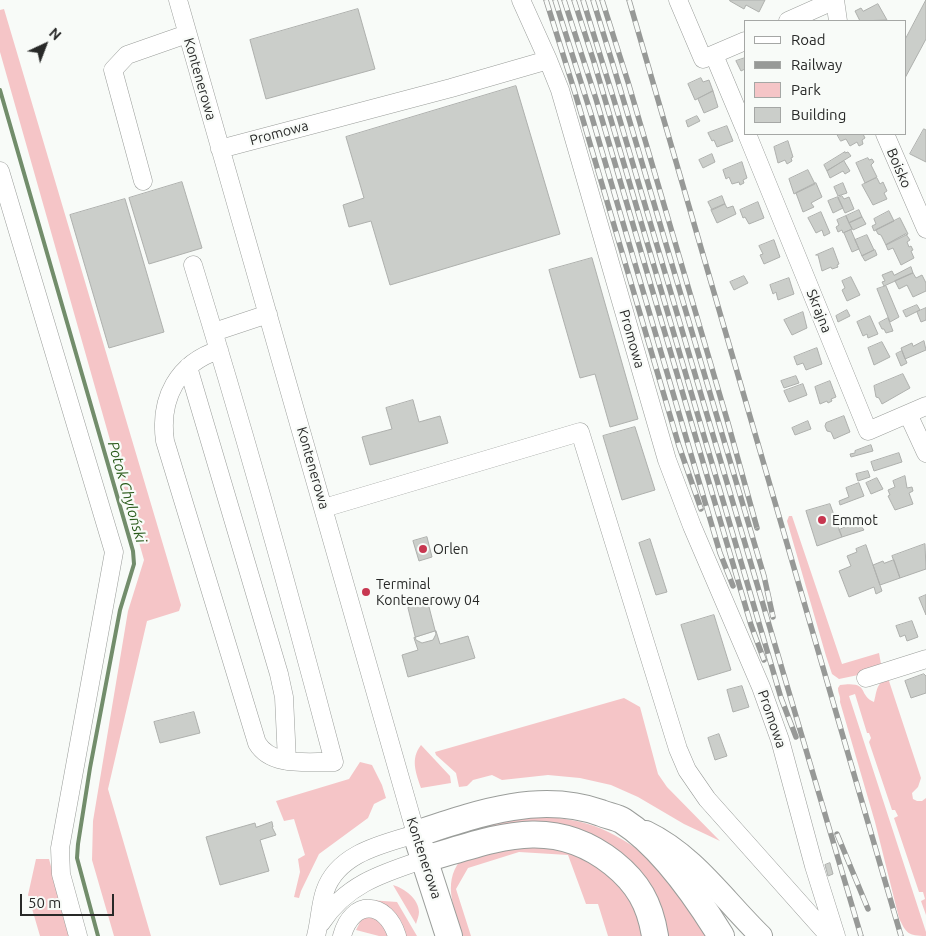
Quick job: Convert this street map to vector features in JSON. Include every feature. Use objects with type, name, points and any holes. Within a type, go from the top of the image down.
[{"type":"highway","points":[[416,834],[474,815],[532,804],[562,805],[590,809],[622,820],[671,866],[703,890],[721,936]]},
{"type":"highway","name":"Kontenerowa","points":[[416,834],[449,936]]},
{"type":"highway","points":[[425,858],[518,835],[562,836],[600,852],[622,870],[636,885],[647,904],[655,936]]},
{"type":"main road","points":[[703,890],[739,914],[761,936]]},
{"type":"street","name":"Kontenerowa","points":[[178,0],[416,834]]},
{"type":"street","points":[[521,0],[548,60]]},
{"type":"street","points":[[678,0],[703,59],[744,41]]},
{"type":"street","points":[[790,20],[835,0],[838,20]]},
{"type":"street","points":[[143,181],[113,70],[127,55],[187,34]]},
{"type":"street","points":[[714,55],[744,127]]},
{"type":"street","name":"Promowa","points":[[220,149],[451,88],[548,60],[560,90],[667,460],[692,526],[761,687],[780,740],[814,866],[836,936]]},
{"type":"street","name":"Skrajna","points":[[747,135],[868,431],[926,406]]},
{"type":"street","name":"Boisko","points":[[885,135],[926,229]]},
{"type":"street","points":[[0,171],[114,552],[60,848],[61,874],[78,936]]},
{"type":"street","points":[[193,265],[214,332],[289,591],[334,762],[287,761],[274,758],[260,748],[254,737],[165,441],[163,425],[172,388],[179,376],[188,367],[219,350]]},
{"type":"street","points":[[214,332],[268,314]]},
{"type":"street","points":[[188,367],[280,674],[284,697],[287,761]]},
{"type":"street","points":[[908,414],[926,453]]},
{"type":"street","points":[[324,508],[580,432],[660,694],[687,770],[707,799],[829,936]]},
{"type":"street","points":[[866,678],[926,659]]},
{"type":"street","points":[[317,932],[325,892],[336,871],[359,854],[377,846],[416,834]]},
{"type":"street","points":[[317,932],[336,904],[364,882],[425,858]]},
{"type":"street","points":[[342,936],[346,922],[350,917],[355,912],[368,908],[376,908],[384,913],[390,919],[397,936]]},
{"type":"green space","points":[[4,9],[181,605],[179,611],[147,621],[108,789],[151,936],[114,936],[92,860],[93,821],[128,611],[144,560],[0,52],[0,10]]},
{"type":"green space","points":[[789,516],[792,516],[842,664],[879,653],[881,664],[863,674],[839,679],[832,674],[787,521]]},
{"type":"green space","points":[[888,678],[921,778],[918,787],[912,793],[913,799],[922,801],[926,798],[926,915],[921,901],[925,899],[923,892],[919,892],[894,818],[898,816],[895,810],[892,810],[869,742],[871,738],[869,733],[867,733],[855,694],[849,696],[926,936],[908,933],[899,918],[875,822],[838,690],[840,685],[856,685],[874,702],[879,685]]},
{"type":"green space","points":[[624,698],[640,707],[658,774],[667,787],[720,841],[684,824],[638,797],[611,785],[580,778],[548,775],[502,780],[492,775],[473,780],[467,786],[459,787],[456,773],[435,752]]},
{"type":"green space","points":[[421,745],[450,776],[451,783],[421,788],[415,761]]},
{"type":"green space","points":[[360,762],[372,765],[386,798],[374,804],[368,818],[319,854],[299,898],[294,897],[300,872],[298,859],[305,855],[294,819],[284,821],[276,801],[349,779]]},
{"type":"green space","points":[[530,816],[556,818],[594,826],[635,847],[669,878],[707,936],[665,936],[641,874],[622,853],[590,834],[459,837],[439,841],[443,835]]},
{"type":"green space","points":[[522,842],[590,855],[633,901],[644,936],[608,936],[598,904],[586,904],[568,855],[519,852],[468,868],[456,889],[471,936],[463,936],[454,907],[451,888],[455,870],[460,861]]},
{"type":"green space","points":[[36,859],[49,859],[70,936],[40,936],[28,895]]},
{"type":"green space","points":[[393,885],[406,891],[414,899],[419,912],[416,924]]},
{"type":"green space","points":[[370,900],[397,902],[417,936],[405,936],[400,922],[393,912],[384,905]]},
{"type":"green space","points":[[367,917],[378,920],[388,936],[379,936],[356,930],[361,920]]},
{"type":"building","points":[[730,0],[765,0],[759,12],[746,5],[744,9]]},
{"type":"building","points":[[926,0],[926,39],[906,76],[906,38]]},
{"type":"building","points":[[878,4],[887,20],[860,20],[855,11],[861,8],[863,11]]},
{"type":"building","points":[[358,9],[375,69],[266,99],[250,40]]},
{"type":"building","points":[[744,58],[744,70],[741,71],[736,61]]},
{"type":"building","points":[[701,78],[703,82],[709,80],[713,91],[695,100],[688,84]]},
{"type":"building","points":[[516,86],[560,234],[390,285],[371,221],[349,227],[343,205],[364,198],[346,137]]},
{"type":"building","points":[[713,91],[718,107],[704,113],[698,99]]},
{"type":"building","points":[[697,116],[700,121],[688,127],[686,121]]},
{"type":"building","points":[[727,126],[733,141],[717,147],[708,133]]},
{"type":"building","points":[[924,129],[926,130],[926,162],[910,154]]},
{"type":"building","points":[[838,135],[864,135],[865,138],[862,140],[863,144],[859,146],[857,142],[850,146],[846,139],[841,141]]},
{"type":"building","points":[[788,141],[793,157],[791,158],[792,161],[787,164],[785,160],[778,163],[774,147]]},
{"type":"building","points":[[848,152],[851,156],[827,171],[824,165]]},
{"type":"building","points":[[712,154],[715,162],[703,168],[699,160]]},
{"type":"building","points":[[868,158],[874,162],[871,165],[877,177],[865,183],[856,163]]},
{"type":"building","points":[[844,161],[850,171],[845,174],[843,171],[830,178],[827,171]]},
{"type":"building","points":[[742,162],[747,178],[740,185],[739,182],[732,184],[729,177],[726,179],[723,170]]},
{"type":"building","points":[[808,170],[815,184],[794,194],[789,179]]},
{"type":"building","points":[[877,178],[880,184],[883,182],[887,191],[884,193],[887,199],[873,205],[862,185]]},
{"type":"building","points":[[182,182],[202,248],[149,264],[129,198]]},
{"type":"building","points":[[816,183],[822,197],[811,203],[814,207],[803,212],[796,193]]},
{"type":"building","points":[[843,183],[847,193],[838,196],[834,187]]},
{"type":"building","points":[[722,196],[725,204],[712,210],[708,202]]},
{"type":"building","points":[[842,196],[844,199],[849,197],[854,209],[845,213],[838,198]]},
{"type":"building","points":[[838,197],[843,208],[833,213],[828,201]]},
{"type":"building","points":[[125,199],[164,332],[109,348],[70,215]]},
{"type":"building","points":[[758,202],[764,218],[749,224],[745,217],[743,218],[740,210]]},
{"type":"building","points":[[725,204],[727,208],[733,206],[736,214],[717,223],[711,210]]},
{"type":"building","points":[[859,210],[862,217],[849,223],[846,216]]},
{"type":"building","points":[[889,211],[894,221],[874,231],[872,226],[876,224],[874,219]]},
{"type":"building","points":[[821,212],[830,233],[824,236],[822,230],[816,233],[808,218]]},
{"type":"building","points":[[846,216],[852,229],[843,233],[842,230],[838,232],[836,227],[839,225],[837,220]]},
{"type":"building","points":[[862,217],[866,224],[853,230],[849,223]]},
{"type":"building","points":[[900,218],[908,234],[886,245],[876,230]]},
{"type":"building","points":[[851,230],[859,249],[852,252],[844,233]]},
{"type":"building","points":[[906,234],[910,240],[907,242],[913,250],[911,251],[914,258],[901,265],[893,248],[888,250],[886,245]]},
{"type":"building","points":[[867,235],[874,250],[862,256],[855,240]]},
{"type":"building","points":[[774,240],[780,257],[764,264],[760,255],[763,254],[759,246]]},
{"type":"building","points":[[833,248],[839,264],[837,265],[838,267],[832,269],[831,267],[822,271],[818,255],[816,255]]},
{"type":"building","points":[[875,250],[877,255],[865,261],[862,256]]},
{"type":"building","points":[[592,258],[638,419],[610,427],[595,374],[580,378],[549,270]]},
{"type":"building","points":[[911,267],[913,273],[884,286],[882,282],[885,281],[882,275],[892,271],[894,275]]},
{"type":"building","points":[[913,273],[916,278],[922,275],[926,283],[926,291],[913,297],[907,285],[899,289],[895,281]]},
{"type":"building","points":[[744,276],[748,283],[734,290],[730,282]]},
{"type":"building","points":[[851,277],[860,295],[847,301],[842,290],[845,288],[842,281]]},
{"type":"building","points":[[789,278],[794,294],[778,300],[776,292],[773,294],[770,285]]},
{"type":"building","points":[[886,286],[899,317],[890,322],[877,289]]},
{"type":"building","points":[[917,305],[920,310],[906,317],[903,311]]},
{"type":"building","points":[[926,308],[926,320],[921,322],[917,312]]},
{"type":"building","points":[[847,310],[850,316],[838,322],[836,316]]},
{"type":"building","points":[[803,312],[807,328],[792,335],[784,320]]},
{"type":"building","points":[[870,316],[878,334],[868,338],[867,334],[863,336],[857,322]]},
{"type":"building","points":[[888,318],[893,331],[886,333],[879,323]]},
{"type":"building","points":[[924,341],[926,350],[905,359],[901,348],[912,343],[913,346]]},
{"type":"building","points":[[882,342],[890,357],[874,365],[868,348]]},
{"type":"building","points":[[817,348],[822,364],[806,370],[803,363],[797,365],[794,357]]},
{"type":"building","points":[[902,351],[907,363],[901,366],[896,354]]},
{"type":"building","points":[[903,374],[910,388],[882,404],[879,398],[876,397],[874,386]]},
{"type":"building","points":[[796,376],[799,383],[784,388],[781,381]]},
{"type":"building","points":[[830,381],[836,397],[828,403],[827,401],[820,404],[815,387]]},
{"type":"building","points":[[803,384],[807,395],[789,402],[784,391]]},
{"type":"building","points":[[413,400],[419,422],[440,416],[448,443],[370,465],[362,437],[392,429],[386,408]]},
{"type":"building","points":[[844,416],[850,432],[834,439],[831,432],[827,431],[826,423]]},
{"type":"building","points":[[808,421],[811,429],[795,435],[792,428]]},
{"type":"building","points":[[635,427],[655,490],[622,500],[603,436]]},
{"type":"building","points":[[871,445],[873,451],[851,457],[850,454],[855,453],[855,451]]},
{"type":"building","points":[[899,453],[902,462],[874,471],[871,462]]},
{"type":"building","points":[[868,471],[870,477],[858,481],[856,474]]},
{"type":"building","points":[[905,476],[907,488],[912,487],[913,491],[909,493],[913,504],[895,510],[888,496],[890,495],[888,490],[895,487],[893,481]]},
{"type":"building","points":[[877,478],[883,489],[871,494],[866,483]]},
{"type":"building","points":[[859,483],[864,496],[840,505],[839,501],[849,497],[846,488]]},
{"type":"building","name":"Emmot","points":[[830,504],[842,537],[817,546],[806,511]]},
{"type":"building","points":[[858,522],[864,530],[842,537],[839,530]]},
{"type":"building","name":"Orlen","points":[[427,537],[432,557],[419,561],[413,541]]},
{"type":"building","points":[[650,539],[667,592],[656,595],[639,543]]},
{"type":"building","points":[[925,544],[926,569],[900,578],[892,556]]},
{"type":"building","points":[[866,545],[882,591],[876,594],[874,587],[849,597],[839,571],[851,566],[847,556],[857,552],[856,549]]},
{"type":"building","points":[[894,560],[900,578],[880,585],[873,565],[883,561],[884,563]]},
{"type":"building","points":[[926,595],[926,615],[919,598]]},
{"type":"building","points":[[428,603],[436,634],[433,640],[422,643],[416,640],[408,608]]},
{"type":"building","points":[[714,615],[731,670],[698,680],[681,625]]},
{"type":"building","points":[[912,621],[918,637],[907,641],[905,635],[900,637],[896,626]]},
{"type":"building","points":[[436,631],[440,644],[468,636],[475,658],[408,677],[402,655],[418,650],[414,638]]},
{"type":"building","points":[[924,674],[926,676],[926,693],[911,698],[905,681]]},
{"type":"building","points":[[742,686],[749,707],[733,712],[727,690]]},
{"type":"building","points":[[194,712],[200,733],[160,743],[154,722]]},
{"type":"building","points":[[719,734],[727,756],[715,760],[708,738]]},
{"type":"building","points":[[272,822],[276,835],[260,840],[269,871],[220,885],[206,837],[255,823],[256,827]]},
{"type":"building","points":[[830,863],[833,874],[828,876],[825,865]]},
{"type":"waterway","name":"Potok Chyloński","points":[[0,90],[133,551],[134,564],[120,610],[90,768],[78,844],[77,858],[98,936]]},
{"type":"railway","points":[[546,0],[679,446],[701,509]]},
{"type":"railway","points":[[555,0],[591,114],[720,553],[733,586]]},
{"type":"railway","points":[[564,0],[596,99],[751,625],[764,660]]},
{"type":"railway","points":[[574,0],[594,62],[781,698],[796,737]]},
{"type":"railway","points":[[583,0],[861,936]]},
{"type":"railway","points":[[593,0],[764,576],[773,617]]},
{"type":"railway","points":[[602,0],[628,82],[757,528]]},
{"type":"railway","points":[[629,0],[901,936]]},
{"type":"railway","points":[[837,834],[868,909]]},
{"type":"place","name":"Emmot","points":[[822,520]]},
{"type":"place","name":"Orlen","points":[[423,549]]},
{"type":"place","name":"Terminal Kontenerowy 04","points":[[366,592]]}]
